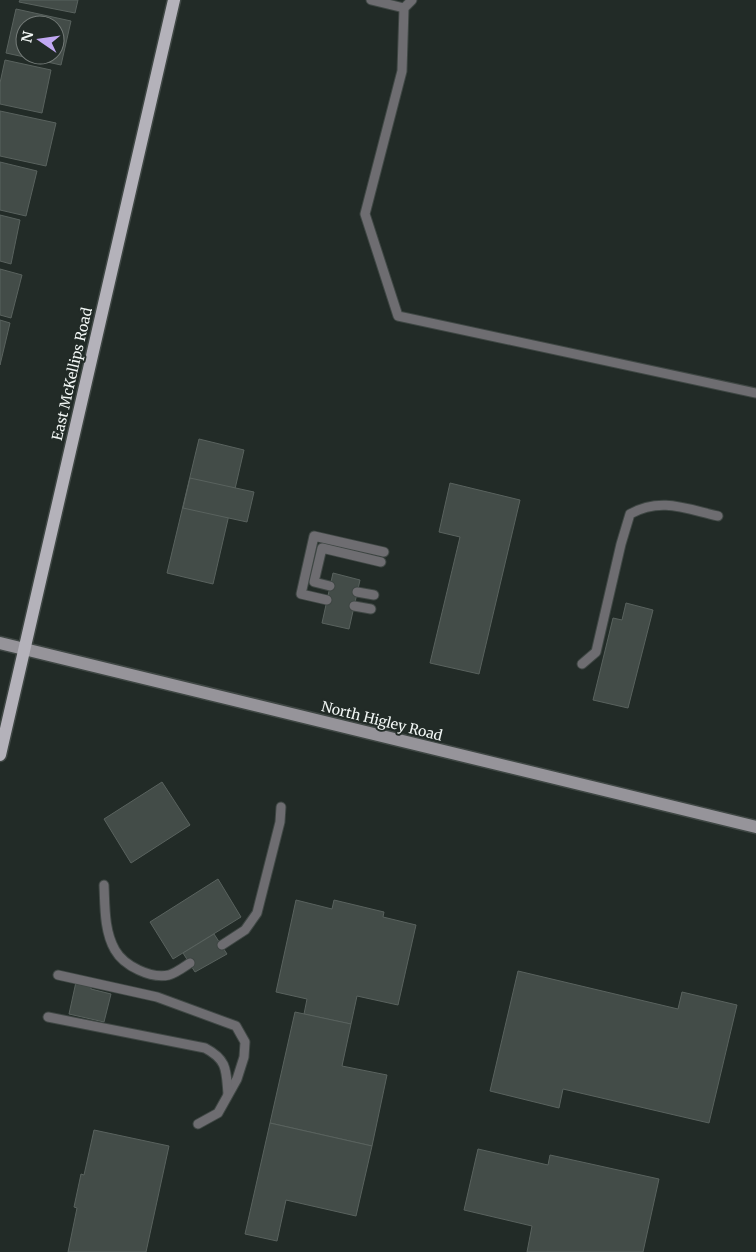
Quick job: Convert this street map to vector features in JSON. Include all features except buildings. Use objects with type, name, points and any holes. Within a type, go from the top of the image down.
[{"type":"main road","name":"East McKellips Road","points":[[0,755],[174,0]]},
{"type":"main road","name":"North Higley Road","points":[[0,643],[756,827]]},
{"type":"lane","points":[[371,0],[404,8]]},
{"type":"lane","points":[[412,0],[404,8],[402,71],[366,214],[398,316],[756,393]]},
{"type":"lane","points":[[582,664],[596,652],[621,544],[630,514],[644,506],[660,504],[718,516]]},
{"type":"lane","points":[[327,600],[301,594],[314,536],[384,552]]},
{"type":"lane","points":[[330,586],[314,582],[322,548],[381,562]]},
{"type":"lane","points":[[358,592],[374,595]]},
{"type":"lane","points":[[354,606],[371,610]]},
{"type":"lane","points":[[222,945],[245,930],[257,913],[280,822],[281,807]]},
{"type":"lane","points":[[104,885],[107,926],[115,951],[126,962],[139,971],[169,975],[190,964]]},
{"type":"lane","points":[[58,975],[157,997],[236,1026],[245,1042],[244,1057],[237,1079],[218,1113],[198,1124]]},
{"type":"lane","points":[[48,1017],[205,1048],[218,1054],[226,1067],[228,1095]]}]
